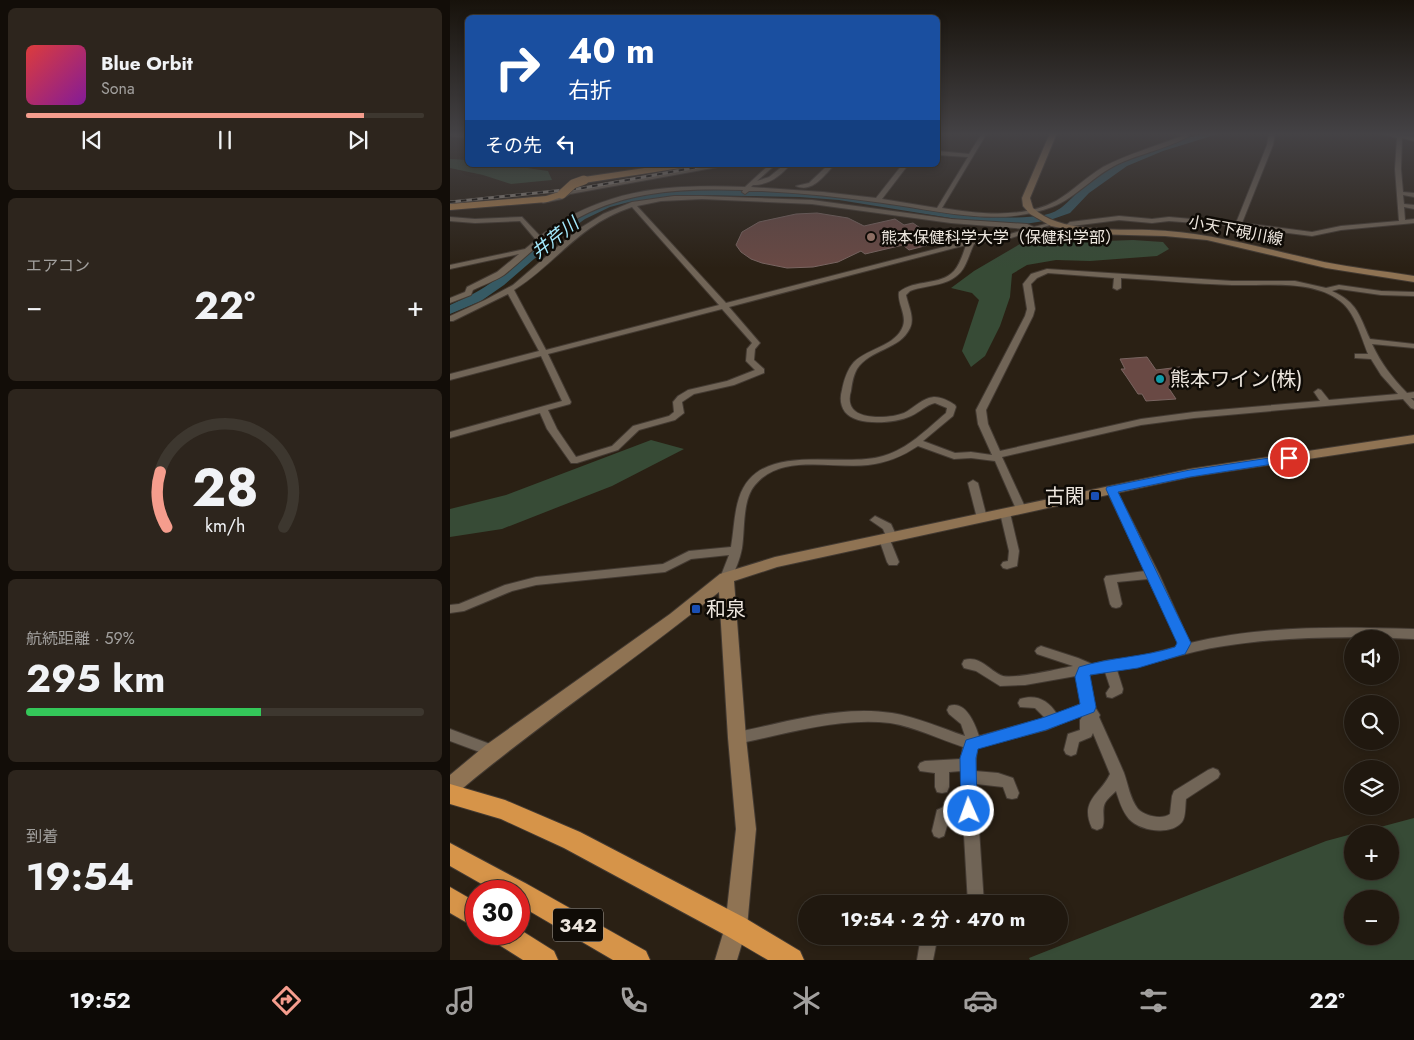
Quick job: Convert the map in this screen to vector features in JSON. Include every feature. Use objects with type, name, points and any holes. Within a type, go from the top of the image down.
[{"type":"highway","points":[[450,794],[504,810],[572,840],[732,943],[791,960]]},
{"type":"highway","name":"342","points":[[450,854],[497,880]]},
{"type":"highway","points":[[450,899],[465,909]]},
{"type":"highway","name":"342","points":[[530,899],[637,960]]},
{"type":"highway","points":[[522,945],[545,960]]},
{"type":"main road","points":[[450,208],[547,199],[562,194],[573,184],[598,178]]},
{"type":"street","points":[[450,208],[550,201],[568,193],[654,178]]},
{"type":"street","points":[[742,197],[746,189],[758,178]]},
{"type":"street","points":[[761,184],[772,178]]},
{"type":"street","points":[[752,183],[811,185],[818,178]]},
{"type":"street","points":[[878,200],[895,178]]},
{"type":"street","points":[[939,209],[958,178]]},
{"type":"street","points":[[1031,211],[1026,203],[1026,198],[1035,178]]},
{"type":"street","points":[[468,293],[470,290],[500,274],[540,240],[581,213],[624,196],[677,188],[820,192],[939,209],[1002,214],[1031,211],[1059,201],[1091,178]]},
{"type":"street","points":[[1238,225],[1257,178]]},
{"type":"street","points":[[1398,178],[1402,223]]},
{"type":"street","points":[[1399,193],[1414,195]]},
{"type":"street","points":[[450,318],[486,304],[510,290],[582,229],[601,217],[632,204],[663,199],[698,197],[791,200],[956,222],[1027,226],[1034,229]]},
{"type":"street","points":[[542,408],[552,429],[574,461],[616,448],[636,428],[672,418],[679,413],[677,402],[680,397],[690,392],[731,383],[761,371],[750,362],[751,350],[756,343],[632,204]]},
{"type":"street","points":[[1400,205],[1414,207]]},
{"type":"street","name":"小天下硯川線","points":[[1031,211],[1048,221],[1067,227],[1092,231],[1165,233],[1207,237],[1317,263],[1414,279]]},
{"type":"street","points":[[1067,227],[1070,224],[1119,218],[1152,221],[1169,219],[1312,234],[1341,228],[1414,221]]},
{"type":"street","points":[[450,219],[475,222],[522,219],[540,240]]},
{"type":"street","points":[[450,377],[971,242],[1011,236],[1034,229],[1048,221]]},
{"type":"street","points":[[732,943],[746,829],[737,738],[726,578],[736,550],[744,500],[750,484],[764,473],[783,464],[812,462],[857,464],[884,459],[901,452],[916,442],[950,414],[952,407],[941,400],[928,400],[911,412],[885,420],[859,418],[847,409],[844,398],[851,372],[859,361],[892,344],[907,327],[908,317],[902,294],[913,287],[946,280],[957,272],[971,242]]},
{"type":"street","points":[[450,268],[526,251]]},
{"type":"street","points":[[1021,509],[983,424],[981,410],[1029,316],[1031,308],[1027,284],[1030,279],[1040,273],[1056,271],[1118,275],[1192,284],[1326,290],[1339,287],[1382,294],[1414,294]]},
{"type":"street","points":[[1117,288],[1118,275]]},
{"type":"street","points":[[450,301],[496,279]]},
{"type":"street","points":[[450,435],[567,402],[558,380],[542,354],[536,337],[510,290]]},
{"type":"street","points":[[1326,290],[1348,302],[1374,357],[1384,373],[1409,395],[1414,406]]},
{"type":"street","points":[[1348,320],[1358,321]]},
{"type":"street","points":[[1367,340],[1414,346]]},
{"type":"street","points":[[1358,356],[1374,357]]},
{"type":"street","points":[[1318,392],[1326,402]]},
{"type":"street","points":[[916,442],[954,456],[998,457],[1157,417],[1278,404],[1326,402],[1357,396],[1409,395]]},
{"type":"street","points":[[1146,412],[1157,417]]},
{"type":"street","points":[[450,788],[492,751],[676,618],[726,578],[775,562],[1190,473],[1414,439]]},
{"type":"street","points":[[974,483],[982,518]]},
{"type":"street","points":[[1111,489],[1153,574],[1184,643],[1180,650]]},
{"type":"street","points":[[1005,513],[1014,551],[1013,563],[1007,565]]},
{"type":"street","points":[[875,520],[886,526],[893,562]]},
{"type":"street","points":[[450,609],[460,608],[509,588],[536,581],[665,568],[689,554],[736,550]]},
{"type":"street","points":[[1116,604],[1110,579],[1153,574]]},
{"type":"street","points":[[968,664],[980,668],[1000,681],[1025,680],[1109,665],[1138,662],[1198,645],[1280,635],[1414,634]]},
{"type":"street","points":[[1041,651],[1074,661],[1088,670]]},
{"type":"street","points":[[1109,665],[1117,689],[1112,693]]},
{"type":"street","points":[[1088,670],[1082,677],[1090,711],[1131,812],[1138,819],[1151,824],[1170,823],[1177,817],[1179,796],[1213,774]]},
{"type":"street","points":[[1026,704],[1036,701],[1044,704],[1054,720]]},
{"type":"street","points":[[954,710],[967,721],[973,744],[968,771],[975,895]]},
{"type":"street","points":[[737,738],[817,722],[868,716],[892,718],[973,744],[1090,711]]},
{"type":"street","points":[[1071,750],[1073,738],[1086,733],[1090,711]]},
{"type":"street","points":[[450,735],[492,751]]},
{"type":"street","points":[[926,767],[942,767],[968,771],[1008,782],[1012,793]]},
{"type":"street","points":[[942,767],[942,786]]},
{"type":"street","points":[[1097,823],[1095,810],[1098,799],[1115,782],[1117,774]]},
{"type":"street","points":[[939,831],[942,814],[950,811],[969,811]]},
{"type":"street","points":[[924,960],[927,945]]},
{"type":"green space","points":[[492,178],[551,178],[552,180],[511,184]]},
{"type":"green space","points":[[1133,240],[1163,242],[1169,249],[1157,256],[1090,261],[1056,260],[1027,265],[1012,274],[1010,297],[1000,326],[985,356],[971,367],[962,351],[979,300],[972,293],[951,288],[974,271],[1020,244]]},
{"type":"green space","points":[[651,440],[684,449],[612,486],[502,529],[450,537],[450,509],[506,495]]},
{"type":"green space","points":[[1414,818],[1414,960],[1030,960],[1029,958],[1062,945],[1068,945],[1068,943],[1326,841],[1344,836],[1344,880],[1399,880],[1399,825],[1388,825]]},
{"type":"building","name":"熊本保健科学大学（保健科学部）","points":[[817,213],[848,218],[864,226],[895,219],[904,225],[913,223],[940,242],[909,250],[903,245],[865,254],[861,251],[838,262],[813,267],[787,268],[751,259],[741,252],[736,245],[742,232],[759,222],[796,214]]},
{"type":"building","name":"熊本ワイン(株)","points":[[1147,357],[1156,370],[1180,367],[1193,385],[1168,387],[1176,399],[1146,401],[1142,394],[1138,394],[1121,369],[1125,369],[1120,359]]},
{"type":"waterway","name":"井芹川","points":[[450,310],[476,298],[500,282],[552,238],[581,217],[606,205],[629,199],[691,192],[800,194],[839,197],[963,217],[1025,221],[1050,217],[1066,211],[1085,191],[1104,178]]},
{"type":"railway","points":[[450,202],[583,188],[639,178]]},
{"type":"place","name":"熊本保健科学大学（保健科学部）","points":[[871,237]]},
{"type":"place","name":"熊本ワイン(株)","points":[[1160,379]]},
{"type":"place","name":"古閑","points":[[1095,496]]},
{"type":"place","name":"和泉","points":[[696,609]]},
{"type":"route","points":[[969,811],[968,758],[971,744],[1046,724],[1088,707],[1082,677],[1084,671],[1168,655],[1180,650],[1184,643],[1153,574],[1111,489],[1190,473],[1289,458]]}]
